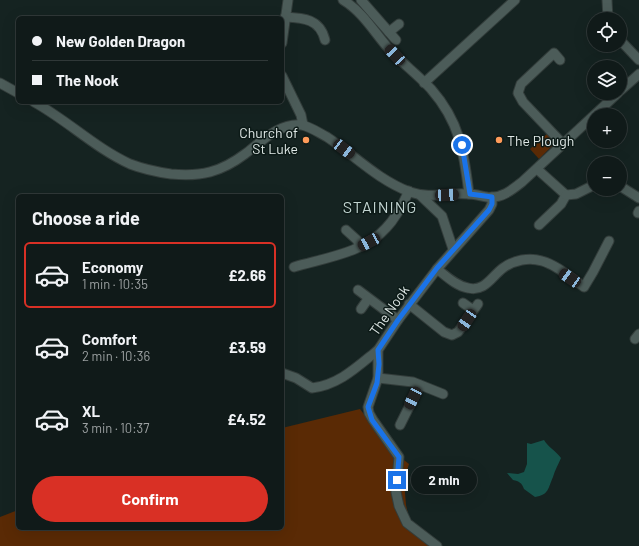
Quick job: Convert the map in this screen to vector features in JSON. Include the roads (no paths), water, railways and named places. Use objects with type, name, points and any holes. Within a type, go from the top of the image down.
[{"type":"street","points":[[284,30],[288,0]]},
{"type":"street","points":[[343,0],[363,16],[388,48],[424,83],[443,105],[452,119],[463,149],[470,194]]},
{"type":"street","points":[[361,0],[396,40]]},
{"type":"street","points":[[424,83],[515,0]]},
{"type":"street","points":[[607,0],[608,12]]},
{"type":"street","points":[[286,17],[304,19],[312,22],[320,27],[325,40]]},
{"type":"street","points":[[389,32],[398,24]]},
{"type":"street","points":[[627,47],[639,60]]},
{"type":"street","points":[[560,60],[554,53],[521,84],[518,93],[523,102],[562,144]]},
{"type":"street","points":[[627,85],[639,74]]},
{"type":"street","points":[[284,80],[301,115],[303,125]]},
{"type":"street","points":[[0,83],[16,92]]},
{"type":"street","points":[[38,104],[122,160],[149,170],[200,175],[218,170],[239,158],[267,136],[291,126],[303,125],[324,136],[377,174],[409,191],[420,195],[431,196],[470,194],[492,197],[511,191],[537,169],[610,100]]},
{"type":"street","points":[[537,169],[566,195],[576,194],[587,188]]},
{"type":"street","points":[[627,190],[639,198]]},
{"type":"street","points":[[294,267],[343,253],[375,238],[386,228],[400,209],[409,191]]},
{"type":"street","points":[[420,195],[442,216],[453,249]]},
{"type":"street","points":[[539,225],[543,215],[561,204],[566,195]]},
{"type":"street","name":"The Nook","points":[[437,546],[407,524],[399,506],[396,492],[399,457],[369,413],[368,407],[378,378],[378,350],[409,304],[437,268],[489,210],[492,204],[492,197]]},
{"type":"street","points":[[346,230],[360,246]]},
{"type":"street","points":[[437,268],[459,285],[474,289],[487,284],[509,264],[521,260],[540,260],[550,264],[581,290],[593,272],[609,241]]},
{"type":"street","points":[[358,290],[398,320]]},
{"type":"street","points":[[361,309],[368,299]]},
{"type":"street","points":[[409,304],[444,332],[452,335],[458,332],[476,307],[463,303]]},
{"type":"street","points":[[284,374],[296,378],[312,388],[325,386],[343,377],[378,350]]},
{"type":"street","points":[[378,378],[407,381],[443,394]]},
{"type":"street","points":[[400,425],[420,385]]},
{"type":"place","name":"Church of St Luke","points":[[306,140]]},
{"type":"place","name":"The Plough","points":[[499,140]]},
{"type":"district","name":"STAINING","points":[[380,206]]}]
